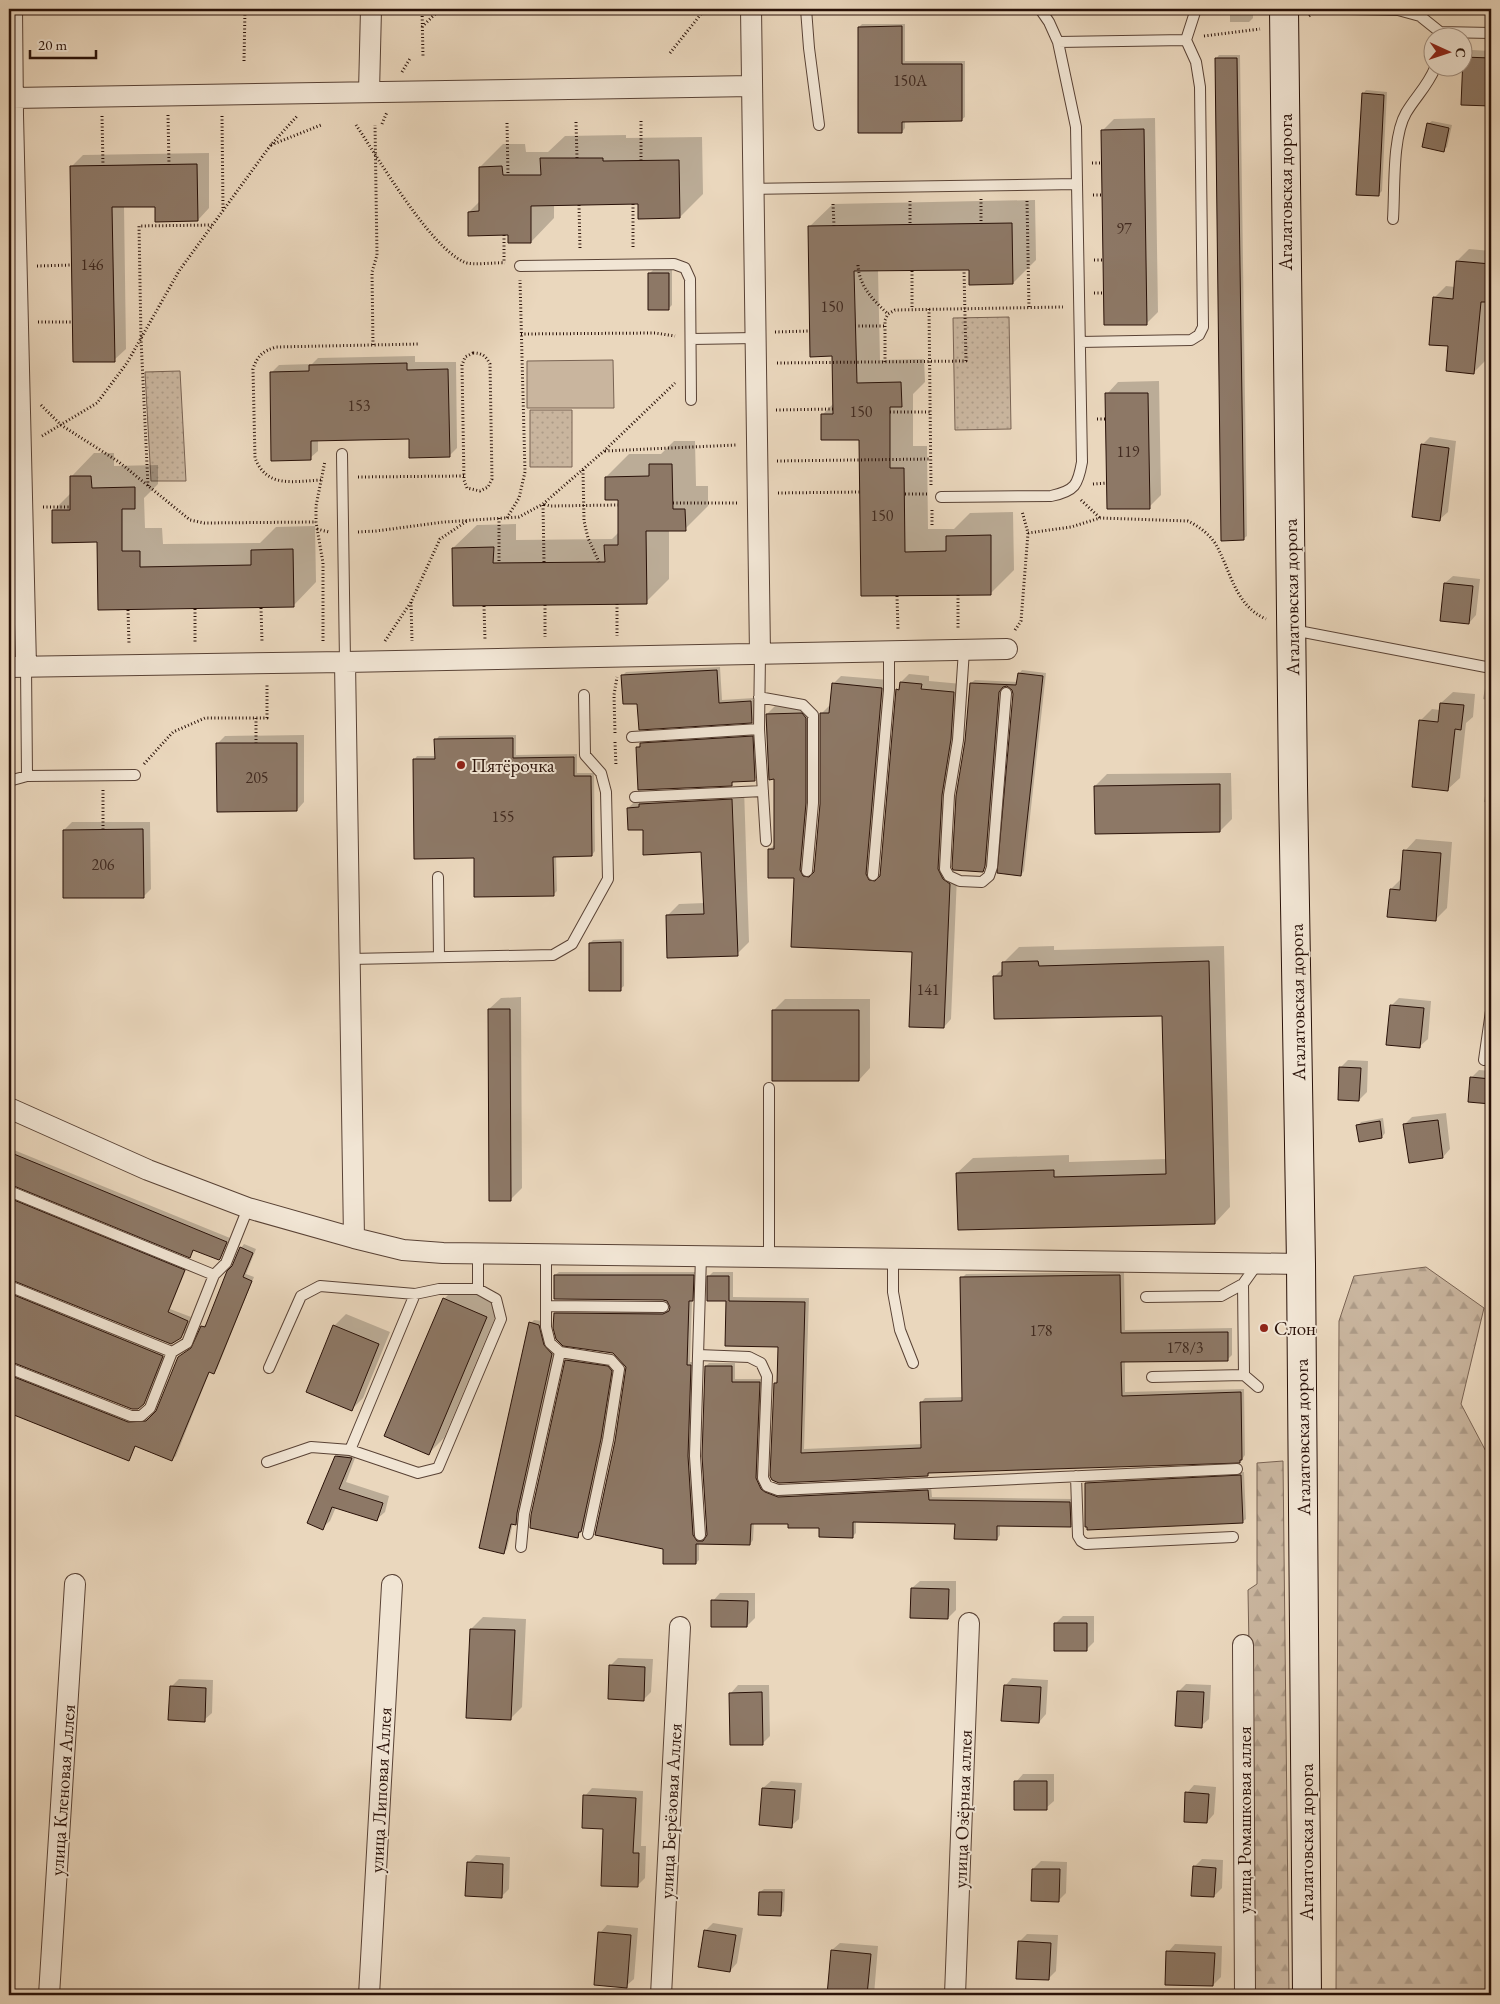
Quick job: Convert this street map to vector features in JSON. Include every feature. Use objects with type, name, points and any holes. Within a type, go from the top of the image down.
[{"type":"main road","name":"Агалатовская дорога","points":[[1284,9],[1301,1264],[1307,1995]]},
{"type":"street","points":[[12,9],[11,98],[19,320],[17,667],[345,662],[618,649],[760,654],[893,644],[961,643],[1007,649]]},
{"type":"street","points":[[368,92],[371,9]]},
{"type":"street","points":[[751,9],[753,189],[762,335],[760,654]]},
{"type":"street","points":[[11,98],[752,86]]},
{"type":"street","points":[[345,662],[354,1238]]},
{"type":"street","points":[[9,1108],[148,1170],[248,1208],[402,1250],[478,1253],[1301,1264]]},
{"type":"street","name":"улица Кленовая Аллея","points":[[49,1995],[75,1584]]},
{"type":"street","name":"улица Липовая Аллея","points":[[369,1995],[392,1586]]},
{"type":"street","name":"улица Озёрная аллея","points":[[955,1995],[969,1623]]},
{"type":"street","name":"улица Берёзовая Аллея","points":[[661,1995],[680,1627]]},
{"type":"street","name":"улица Ромашковая аллея","points":[[1243,1645],[1245,1995]]},
{"type":"lane","points":[[806,9],[819,125]]},
{"type":"lane","points":[[935,496],[1051,496],[1067,492],[1079,480],[1082,462],[1076,127],[1058,42],[1050,22],[1040,9]]},
{"type":"lane","points":[[1080,342],[1191,340],[1199,335],[1203,327],[1200,87],[1196,62],[1186,40],[1196,9]]},
{"type":"lane","points":[[1349,9],[1400,9],[1420,16],[1433,28]]},
{"type":"lane","points":[[1472,34],[1491,33]]},
{"type":"lane","points":[[1058,42],[1186,40]]},
{"type":"lane","points":[[1393,219],[1397,142],[1406,114],[1431,78]]},
{"type":"lane","points":[[753,189],[1077,184]]},
{"type":"lane","points":[[520,266],[674,264],[685,268],[690,279],[691,400]]},
{"type":"lane","points":[[690,339],[762,335]]},
{"type":"lane","points":[[342,454],[345,662]]},
{"type":"lane","points":[[1291,630],[1491,668]]},
{"type":"lane","points":[[961,643],[958,740],[949,795],[945,868],[949,876],[960,881],[982,882],[989,876],[992,868],[1006,693]]},
{"type":"lane","points":[[873,875],[893,644]]},
{"type":"lane","points":[[760,654],[759,729],[766,841]]},
{"type":"lane","points":[[17,667],[28,776]]},
{"type":"lane","points":[[350,959],[553,955],[572,944],[608,879],[606,792],[601,773],[585,755],[584,695]]},
{"type":"lane","points":[[759,697],[803,705],[813,715],[813,803],[807,871]]},
{"type":"lane","points":[[632,737],[759,729]]},
{"type":"lane","points":[[9,782],[28,776],[135,775]]},
{"type":"lane","points":[[634,797],[763,791]]},
{"type":"lane","points":[[438,877],[439,957]]},
{"type":"lane","points":[[1484,1060],[1491,1011]]},
{"type":"lane","points":[[769,1088],[769,1257]]},
{"type":"lane","points":[[9,1191],[214,1275]]},
{"type":"lane","points":[[9,1368],[131,1416],[141,1416],[150,1408],[172,1352],[187,1343],[214,1275],[226,1263],[248,1208]]},
{"type":"lane","points":[[478,1253],[478,1289]]},
{"type":"lane","points":[[546,1254],[546,1327],[550,1343],[560,1352],[611,1360],[619,1369],[608,1440],[588,1534]]},
{"type":"lane","points":[[700,1535],[695,1456],[701,1256]]},
{"type":"lane","points":[[893,1258],[893,1292],[900,1330],[914,1363]]},
{"type":"lane","points":[[1146,1297],[1221,1296],[1243,1284],[1258,1263]]},
{"type":"lane","points":[[1243,1284],[1244,1375]]},
{"type":"lane","points":[[9,1286],[172,1352]]},
{"type":"lane","points":[[267,1462],[311,1447],[350,1450],[418,1473],[438,1468],[501,1319],[496,1299],[478,1289],[439,1289],[415,1294],[320,1286],[301,1296],[269,1368]]},
{"type":"lane","points":[[350,1450],[415,1294]]},
{"type":"lane","points":[[546,1306],[663,1307]]},
{"type":"lane","points":[[521,1547],[524,1514],[560,1352]]},
{"type":"lane","points":[[698,1356],[749,1357],[761,1363],[767,1376],[763,1478],[767,1486],[778,1490],[1237,1469]]},
{"type":"lane","points":[[1152,1376],[1244,1375],[1258,1387]]},
{"type":"lane","points":[[1076,1476],[1078,1536],[1086,1544],[1233,1537]]},
{"type":"path","points":[[244,61],[245,9]]},
{"type":"path","points":[[422,9],[423,57]]},
{"type":"path","points":[[422,28],[440,9]]},
{"type":"path","points":[[670,53],[705,9]]},
{"type":"path","points":[[1186,40],[1213,34],[1264,29]]},
{"type":"path","points":[[222,107],[223,210]]},
{"type":"path","points":[[168,108],[169,165]]},
{"type":"path","points":[[102,109],[103,166]]},
{"type":"path","points":[[41,437],[97,403],[127,363],[180,271],[270,146],[298,114]]},
{"type":"path","points":[[641,121],[641,160]]},
{"type":"path","points":[[576,122],[577,158]]},
{"type":"path","points":[[507,123],[508,175]]},
{"type":"path","points":[[374,345],[372,272],[377,255],[375,124]]},
{"type":"path","points":[[270,146],[322,125]]},
{"type":"path","points":[[356,125],[424,225],[448,252],[465,263],[504,263],[520,266],[525,472],[519,498],[507,518]]},
{"type":"path","points":[[1027,185],[1029,308]]},
{"type":"path","points":[[980,186],[981,224]]},
{"type":"path","points":[[910,187],[910,225]]},
{"type":"path","points":[[833,188],[834,226]]},
{"type":"path","points":[[633,204],[634,265]]},
{"type":"path","points":[[580,205],[580,265]]},
{"type":"path","points":[[148,486],[141,339],[139,226],[212,225]]},
{"type":"path","points":[[504,235],[504,263]]},
{"type":"path","points":[[30,266],[71,265]]},
{"type":"path","points":[[858,265],[858,274],[870,298],[888,314]]},
{"type":"path","points":[[769,364],[966,361],[964,270]]},
{"type":"path","points":[[912,271],[912,310]]},
{"type":"path","points":[[885,362],[885,326],[888,314],[895,310],[1079,307]]},
{"type":"path","points":[[905,494],[935,496],[931,459],[929,309]]},
{"type":"path","points":[[19,320],[72,322]]},
{"type":"path","points":[[855,326],[885,326]]},
{"type":"path","points":[[762,335],[810,332]]},
{"type":"path","points":[[521,334],[655,333],[690,339]]},
{"type":"path","points":[[321,480],[278,481],[268,477],[259,468],[255,458],[253,369],[256,359],[264,350],[276,347],[420,344]]},
{"type":"path","points":[[478,353],[486,357],[490,364],[492,479],[488,487],[475,491],[467,488],[464,476],[462,364],[465,357],[478,353]]},
{"type":"path","points":[[317,529],[328,532],[376,531],[468,520],[518,517],[543,504],[604,451],[691,368]]},
{"type":"path","points":[[40,404],[61,425],[119,462],[190,520],[204,523],[316,522]]},
{"type":"path","points":[[770,410],[833,409]]},
{"type":"path","points":[[890,412],[930,412]]},
{"type":"path","points":[[604,451],[742,445]]},
{"type":"path","points":[[324,647],[323,562],[316,522],[316,506],[325,460],[342,454]]},
{"type":"path","points":[[771,461],[931,459]]},
{"type":"path","points":[[583,469],[584,521],[588,538],[599,562]]},
{"type":"path","points":[[343,478],[464,476]]},
{"type":"path","points":[[771,493],[860,492]]},
{"type":"path","points":[[1067,492],[1085,503],[1100,518]]},
{"type":"path","points":[[1007,649],[1011,635],[1021,621],[1028,533],[1018,496]]},
{"type":"path","points":[[673,503],[742,502]]},
{"type":"path","points":[[543,504],[550,506],[618,505]]},
{"type":"path","points":[[543,504],[544,562]]},
{"type":"path","points":[[932,506],[932,525]]},
{"type":"path","points":[[36,508],[70,507]]},
{"type":"path","points":[[499,518],[499,563]]},
{"type":"path","points":[[1028,533],[1070,527],[1100,518],[1188,521],[1200,528],[1214,542],[1231,582],[1243,601],[1256,614],[1291,630]]},
{"type":"path","points":[[382,646],[411,602],[440,539],[468,520]]},
{"type":"path","points":[[958,595],[961,643]]},
{"type":"path","points":[[893,644],[897,596]]},
{"type":"path","points":[[411,602],[412,645]]},
{"type":"path","points":[[606,792],[616,779],[614,695],[618,649],[617,604]]},
{"type":"path","points":[[545,605],[545,642]]},
{"type":"path","points":[[484,606],[485,644]]},
{"type":"path","points":[[261,608],[262,648]]},
{"type":"path","points":[[195,609],[195,649]]},
{"type":"path","points":[[128,610],[129,650]]},
{"type":"path","points":[[135,775],[174,732],[205,718],[267,718],[267,705]]},
{"type":"path","points":[[256,718],[256,743]]},
{"type":"path","points":[[103,775],[103,829]]},
{"type":"green space","points":[[1009,317],[1011,429],[955,430],[953,318]]},
{"type":"green space","points":[[613,360],[614,408],[527,408],[527,361]]},
{"type":"green space","points":[[180,371],[186,481],[151,481],[145,372]]},
{"type":"green space","points":[[530,410],[572,410],[572,467],[530,467]]},
{"type":"green space","points":[[1426,1267],[1484,1308],[1461,1404],[1491,1461],[1491,1979],[1486,1979],[1487,1995],[1336,1995],[1339,1321],[1354,1276]]},
{"type":"green space","points":[[1283,1461],[1289,1995],[1255,1995],[1248,1590],[1257,1584],[1257,1463]]},
{"type":"building","points":[[902,26],[902,64],[962,64],[962,121],[902,122],[902,133],[858,133],[858,27]]},
{"type":"building","points":[[1472,57],[1491,58],[1491,106],[1461,105],[1462,78],[1472,78]]},
{"type":"building","points":[[1215,58],[1237,58],[1244,540],[1221,541]]},
{"type":"building","points":[[1362,93],[1384,95],[1379,196],[1356,195]]},
{"type":"building","points":[[1427,123],[1449,128],[1444,152],[1422,147]]},
{"type":"building","points":[[1144,129],[1147,325],[1104,325],[1101,130]]},
{"type":"building","points":[[540,158],[603,158],[603,161],[679,160],[680,218],[638,219],[638,204],[531,206],[531,243],[508,243],[508,235],[468,236],[468,212],[479,211],[479,167],[502,166],[503,175],[541,175]]},
{"type":"building","points":[[197,164],[198,221],[155,222],[155,207],[112,207],[115,362],[73,362],[70,166]]},
{"type":"building","points":[[1012,223],[1013,284],[969,285],[969,270],[854,271],[857,383],[901,382],[902,407],[890,407],[890,468],[904,468],[905,552],[946,551],[946,536],[991,535],[991,595],[861,596],[859,440],[821,440],[821,414],[833,414],[832,356],[810,357],[808,226]]},
{"type":"building","points":[[1456,261],[1491,264],[1491,302],[1481,302],[1474,374],[1446,371],[1448,346],[1429,345],[1433,297],[1453,299]]},
{"type":"building","points":[[648,273],[669,273],[669,310],[648,310]]},
{"type":"building","points":[[407,363],[407,370],[448,369],[450,457],[409,458],[409,439],[311,441],[311,460],[271,461],[270,372],[309,371],[309,365]]},
{"type":"building","points":[[1105,393],[1148,393],[1150,509],[1107,509]]},
{"type":"building","points":[[1421,444],[1449,448],[1440,521],[1412,517]]},
{"type":"building","points":[[649,464],[672,464],[673,509],[685,509],[686,531],[646,531],[647,604],[453,606],[452,548],[494,547],[493,563],[605,562],[604,545],[618,545],[618,500],[605,500],[605,477],[649,476]]},
{"type":"building","points":[[70,476],[91,476],[92,488],[135,487],[135,509],[122,509],[122,551],[140,551],[140,567],[251,565],[251,550],[293,549],[294,607],[98,610],[97,542],[52,543],[52,510],[70,510]]},
{"type":"building","points":[[1444,583],[1473,586],[1469,624],[1440,621]]},
{"type":"building","points":[[717,670],[719,703],[751,701],[752,723],[639,730],[637,704],[623,704],[621,675]]},
{"type":"building","points":[[1018,673],[1043,676],[1021,876],[997,873],[1013,694],[1012,690],[1007,686],[1003,687],[999,692],[985,866],[983,872],[953,870],[956,796],[965,741],[970,683],[1016,685]]},
{"type":"building","points":[[900,682],[922,684],[921,689],[954,692],[951,739],[942,795],[938,869],[943,879],[950,884],[944,1028],[909,1027],[912,952],[791,947],[794,878],[768,878],[768,849],[774,849],[774,779],[769,780],[766,714],[802,713],[806,718],[806,803],[800,870],[803,876],[809,877],[814,872],[820,804],[820,713],[829,713],[832,683],[882,688],[866,874],[869,880],[875,881],[880,876],[896,689],[899,690]]},
{"type":"building","points":[[1440,703],[1464,705],[1461,730],[1455,729],[1448,791],[1412,787],[1419,720],[1438,722]]},
{"type":"building","points":[[753,736],[755,781],[732,782],[732,786],[638,790],[636,747],[640,747],[640,743]]},
{"type":"building","points":[[513,738],[513,758],[574,757],[574,776],[591,776],[592,856],[553,857],[554,896],[474,897],[474,858],[414,859],[413,759],[435,759],[434,739]]},
{"type":"building","points":[[216,743],[297,743],[297,811],[217,812]]},
{"type":"building","points":[[1220,784],[1220,832],[1095,834],[1094,786]]},
{"type":"building","points":[[732,799],[738,956],[667,958],[666,915],[704,914],[701,852],[643,855],[643,830],[628,830],[627,808],[639,807],[639,804]]},
{"type":"building","points":[[143,829],[144,898],[63,898],[63,830]]},
{"type":"building","points":[[1403,850],[1441,853],[1436,921],[1387,917],[1390,889],[1400,890]]},
{"type":"building","points":[[621,942],[621,991],[589,991],[589,943]]},
{"type":"building","points":[[1038,961],[1039,966],[1209,961],[1215,1224],[958,1230],[956,1173],[1054,1170],[1054,1177],[1166,1174],[1162,1016],[994,1019],[993,976],[1002,976],[1002,962]]},
{"type":"building","points":[[1390,1005],[1424,1008],[1420,1048],[1386,1045]]},
{"type":"building","points":[[488,1009],[510,1009],[511,1201],[489,1201]]},
{"type":"building","points":[[772,1010],[859,1010],[859,1081],[772,1081]]},
{"type":"building","points":[[1339,1067],[1361,1068],[1359,1101],[1338,1100]]},
{"type":"building","points":[[1470,1077],[1491,1079],[1491,1104],[1468,1102]]},
{"type":"building","points":[[1438,1120],[1443,1158],[1409,1163],[1403,1124]]},
{"type":"building","points":[[1380,1121],[1382,1138],[1359,1142],[1356,1125]]},
{"type":"building","points":[[9,1152],[227,1242],[220,1259],[193,1250],[190,1258],[9,1184]]},
{"type":"building","points":[[9,1198],[185,1270],[168,1312],[188,1321],[181,1338],[171,1344],[9,1279]]},
{"type":"building","points":[[240,1247],[253,1253],[243,1277],[252,1281],[214,1374],[209,1372],[172,1461],[135,1446],[129,1461],[9,1413],[9,1375],[128,1422],[146,1421],[156,1411],[178,1357],[191,1348],[201,1326],[205,1327],[227,1271],[232,1266]]},
{"type":"building","points":[[554,1275],[694,1275],[693,1301],[689,1301],[687,1365],[691,1365],[688,1456],[693,1535],[697,1541],[703,1541],[707,1535],[702,1456],[705,1366],[732,1366],[732,1382],[760,1382],[756,1478],[761,1489],[765,1492],[778,1497],[928,1490],[929,1500],[1070,1502],[1071,1527],[997,1526],[997,1540],[954,1539],[955,1524],[853,1522],[853,1538],[819,1537],[819,1528],[788,1528],[788,1524],[751,1524],[750,1545],[696,1544],[696,1564],[663,1564],[663,1549],[595,1535],[615,1441],[626,1367],[613,1353],[563,1346],[556,1339],[553,1328],[554,1313],[663,1314],[669,1311],[670,1307],[667,1301],[663,1300],[554,1299]]},
{"type":"building","points":[[1120,1275],[1121,1333],[1228,1332],[1228,1361],[1121,1362],[1122,1396],[1241,1392],[1242,1460],[1240,1460],[1240,1463],[928,1473],[928,1476],[779,1483],[772,1480],[770,1476],[774,1383],[777,1383],[778,1347],[725,1346],[726,1301],[707,1301],[707,1276],[729,1276],[729,1301],[805,1302],[801,1453],[921,1448],[920,1402],[962,1401],[960,1277]]},
{"type":"building","points":[[9,1293],[163,1356],[144,1404],[138,1409],[132,1409],[9,1361]]},
{"type":"building","points":[[443,1298],[487,1317],[429,1455],[384,1436]]},
{"type":"building","points":[[529,1322],[539,1325],[544,1345],[552,1354],[516,1525],[511,1524],[504,1554],[479,1548]]},
{"type":"building","points":[[333,1325],[379,1344],[352,1411],[306,1392]]},
{"type":"building","points":[[565,1360],[608,1366],[612,1371],[601,1439],[581,1532],[579,1532],[578,1538],[530,1528],[531,1515]]},
{"type":"building","points":[[335,1456],[352,1458],[339,1489],[383,1503],[377,1521],[332,1507],[323,1530],[307,1523]]},
{"type":"building","points":[[1241,1475],[1243,1523],[1087,1530],[1087,1527],[1085,1527],[1085,1483]]},
{"type":"building","points":[[911,1588],[949,1589],[948,1619],[910,1618]]},
{"type":"building","points":[[711,1600],[748,1601],[747,1627],[711,1627]]},
{"type":"building","points":[[1054,1623],[1087,1623],[1087,1651],[1054,1651]]},
{"type":"building","points":[[470,1629],[515,1630],[511,1720],[466,1718]]},
{"type":"building","points":[[609,1665],[645,1667],[644,1701],[608,1699]]},
{"type":"building","points":[[1004,1685],[1041,1687],[1039,1723],[1001,1721]]},
{"type":"building","points":[[170,1686],[206,1688],[205,1722],[168,1720]]},
{"type":"building","points":[[1177,1691],[1204,1692],[1202,1728],[1175,1726]]},
{"type":"building","points":[[762,1692],[763,1745],[730,1745],[729,1693]]},
{"type":"building","points":[[1014,1781],[1047,1781],[1047,1810],[1014,1810]]},
{"type":"building","points":[[762,1788],[795,1790],[792,1828],[759,1825]]},
{"type":"building","points":[[1185,1792],[1209,1794],[1207,1823],[1184,1822]]},
{"type":"building","points":[[583,1795],[636,1798],[633,1853],[639,1853],[638,1887],[601,1886],[603,1829],[582,1828]]},
{"type":"building","points":[[467,1862],[503,1864],[502,1898],[465,1896]]},
{"type":"building","points":[[1193,1866],[1216,1868],[1214,1897],[1191,1896]]},
{"type":"building","points":[[1032,1869],[1060,1869],[1059,1902],[1031,1901]]},
{"type":"building","points":[[759,1892],[782,1892],[781,1916],[758,1915]]},
{"type":"building","points":[[704,1930],[736,1935],[730,1972],[698,1967]]},
{"type":"building","points":[[598,1932],[631,1935],[627,1988],[594,1985]]},
{"type":"building","points":[[1018,1941],[1051,1943],[1049,1980],[1016,1979]]},
{"type":"building","points":[[831,1950],[871,1954],[867,1995],[827,1995]]},
{"type":"building","points":[[1166,1951],[1215,1953],[1213,1986],[1165,1985]]},
{"type":"place","name":"Пятёрочка","points":[[461,765]]},
{"type":"place","name":"Слон","points":[[1264,1328]]}]
